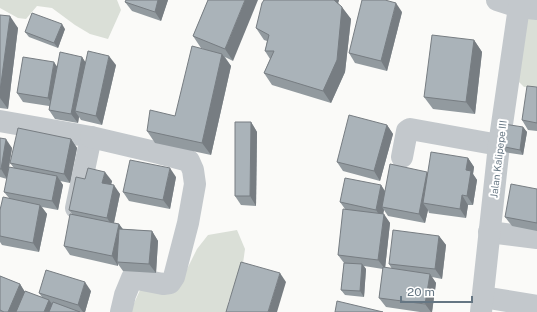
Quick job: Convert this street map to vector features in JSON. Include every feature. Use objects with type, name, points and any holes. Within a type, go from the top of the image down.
[{"type":"street","name":"Jalan Kalipepe III","points":[[482,304],[499,145],[525,5],[497,0]]},
{"type":"street","points":[[0,121],[91,137],[189,161],[193,170],[195,184],[188,223],[174,277],[170,283],[163,284],[132,278],[125,295],[121,312]]},
{"type":"street","points":[[402,157],[407,131],[410,129],[499,145]]},
{"type":"street","points":[[73,223],[91,137]]},
{"type":"street","points":[[489,232],[537,238]]},
{"type":"street","points":[[482,304],[537,306]]},
{"type":"shaded area","points":[[0,0],[117,0],[121,10],[108,39],[90,34],[52,8],[37,6],[26,19],[18,18],[0,8]]},
{"type":"shaded area","points":[[537,10],[537,86],[524,87],[515,78],[526,20]]},
{"type":"shaded area","points":[[237,230],[245,249],[241,278],[228,302],[228,312],[130,312],[140,290],[185,273],[197,249],[208,235]]},
{"type":"building","points":[[126,0],[158,0],[155,12],[125,2]]},
{"type":"building","points":[[208,0],[245,0],[225,49],[193,36]]},
{"type":"building","points":[[264,0],[334,0],[342,7],[337,60],[323,91],[264,73],[274,51],[265,51],[269,35],[256,28]]},
{"type":"building","points":[[362,0],[385,0],[396,3],[381,61],[349,53]]},
{"type":"building","points":[[32,13],[62,24],[54,43],[25,32]]},
{"type":"building","points":[[0,15],[10,16],[0,91]]},
{"type":"building","points":[[432,35],[474,40],[466,102],[424,97]]},
{"type":"building","points":[[192,46],[222,54],[202,143],[147,131],[150,110],[175,116]]},
{"type":"building","points":[[88,51],[109,56],[96,116],[75,111]]},
{"type":"building","points":[[60,52],[82,57],[71,114],[49,110]]},
{"type":"building","points":[[23,57],[54,62],[48,98],[17,93]]},
{"type":"building","points":[[527,86],[537,87],[537,123],[522,120]]},
{"type":"building","points":[[349,115],[387,125],[374,171],[337,162]]},
{"type":"building","points":[[235,122],[251,122],[250,196],[235,196]]},
{"type":"building","points":[[504,124],[523,127],[520,150],[500,146]]},
{"type":"building","points":[[18,128],[71,139],[64,174],[10,163]]},
{"type":"building","points":[[0,138],[6,139],[1,169],[0,169]]},
{"type":"building","points":[[431,152],[468,158],[466,170],[471,171],[467,196],[462,195],[460,209],[423,203]]},
{"type":"building","points":[[130,160],[170,168],[163,200],[123,192]]},
{"type":"building","points":[[390,164],[427,172],[419,214],[382,207]]},
{"type":"building","points":[[9,167],[57,176],[52,201],[4,192]]},
{"type":"building","points":[[88,168],[105,172],[102,183],[114,185],[107,218],[69,210],[76,177],[85,179]]},
{"type":"building","points":[[345,178],[381,185],[376,210],[340,202]]},
{"type":"building","points":[[511,184],[537,189],[537,223],[505,217]]},
{"type":"building","points":[[3,197],[40,205],[33,243],[0,236],[0,210]]},
{"type":"building","points":[[343,209],[384,214],[378,260],[338,255]]},
{"type":"building","points":[[70,214],[119,224],[112,256],[64,246]]},
{"type":"building","points":[[119,229],[152,231],[149,264],[117,262]]},
{"type":"building","points":[[393,230],[439,236],[435,269],[389,264]]},
{"type":"building","points":[[241,262],[280,273],[268,312],[226,312]]},
{"type":"building","points":[[344,263],[362,264],[360,291],[341,290]]},
{"type":"building","points":[[383,267],[430,274],[425,304],[379,298]]},
{"type":"building","points":[[46,270],[85,282],[78,305],[39,293]]},
{"type":"building","points":[[0,276],[20,284],[8,312],[0,310]]},
{"type":"building","points":[[25,291],[49,300],[44,312],[16,312]]},
{"type":"building","points":[[337,301],[383,312],[335,312]]},
{"type":"building","points":[[53,302],[80,312],[49,312]]}]
